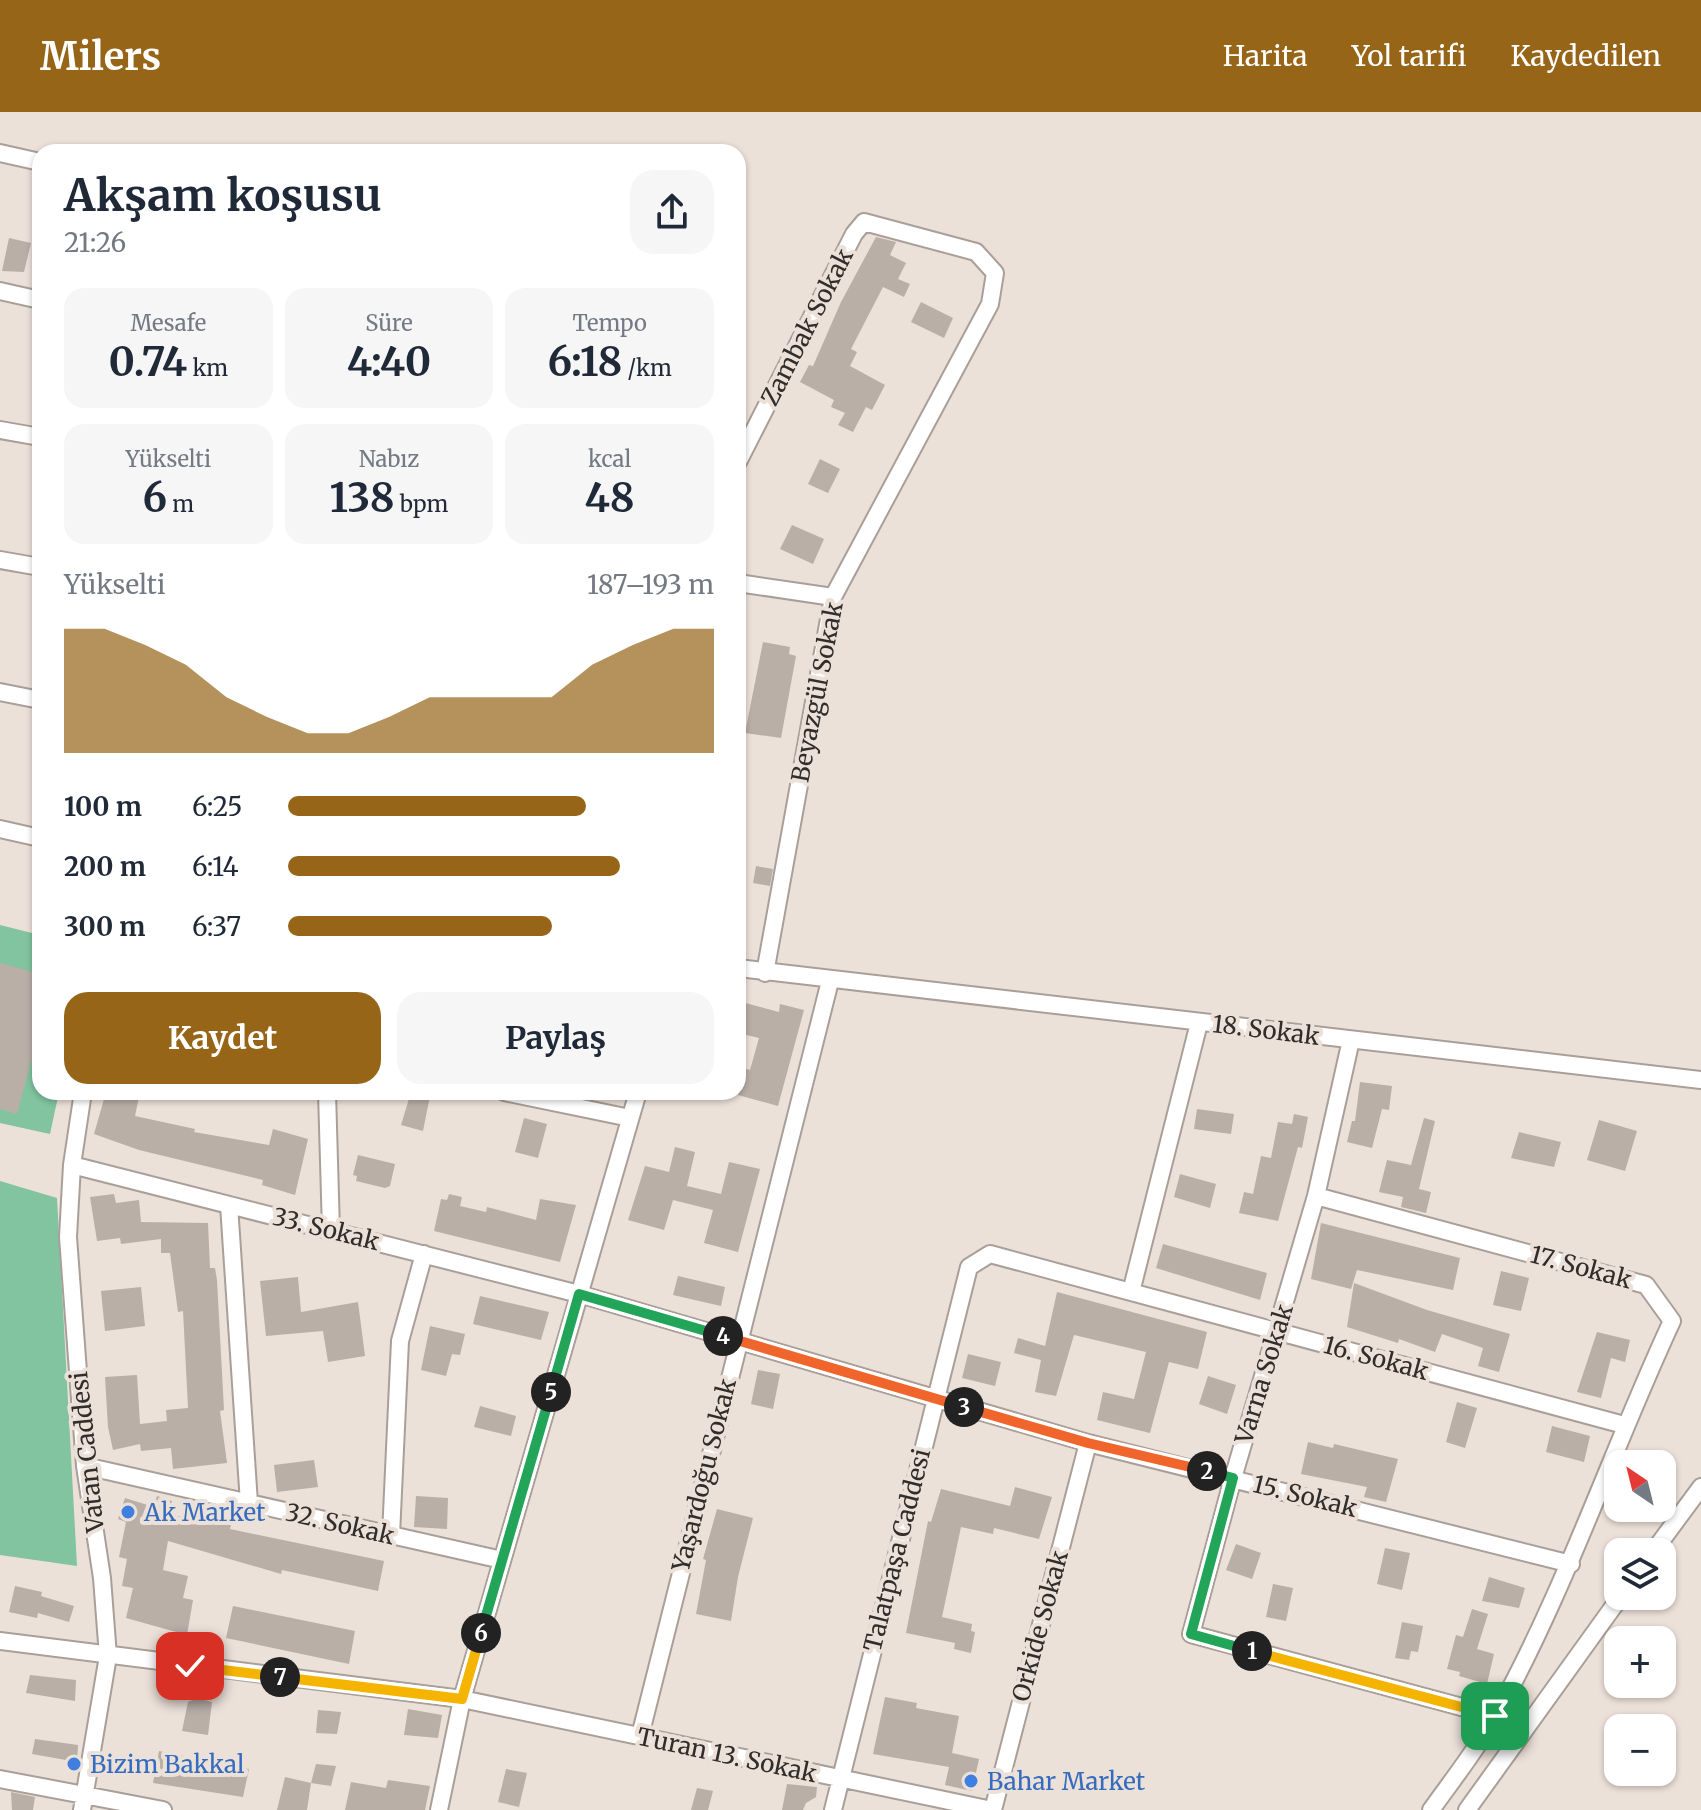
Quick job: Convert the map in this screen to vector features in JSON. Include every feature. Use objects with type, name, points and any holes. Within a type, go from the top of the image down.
[{"type":"street","points":[[0,153],[32,160]]},
{"type":"street","name":"Beyazgül Sokak","points":[[765,973],[833,597],[990,304],[995,273],[976,252],[864,222],[854,234]]},
{"type":"street","name":"Zambak Sokak","points":[[746,446],[854,234]]},
{"type":"street","points":[[0,291],[32,298]]},
{"type":"street","points":[[0,430],[32,436]]},
{"type":"street","points":[[0,560],[32,566]]},
{"type":"street","points":[[746,584],[833,597]]},
{"type":"street","points":[[0,692],[32,698]]},
{"type":"street","points":[[0,829],[32,836]]},
{"type":"street","name":"18. Sokak","points":[[746,969],[1701,1080]]},
{"type":"street","name":"Yaşardoğu Sokak","points":[[640,1736],[737,1340],[830,981]]},
{"type":"street","points":[[1131,1292],[1199,1023]]},
{"type":"street","name":"Varna Sokak","points":[[1351,1040],[1316,1196],[1233,1478],[1191,1634],[1495,1716]]},
{"type":"street","name":"Vatan Caddesi","points":[[82,1100],[72,1165],[68,1237],[85,1466],[102,1578],[108,1656],[82,1810]]},
{"type":"street","points":[[327,1100],[331,1231]]},
{"type":"street","points":[[543,1100],[630,1118]]},
{"type":"street","points":[[439,1810],[462,1699],[636,1100]]},
{"type":"street","name":"33. Sokak","points":[[72,1165],[579,1294]]},
{"type":"street","name":"17. Sokak","points":[[1316,1196],[1646,1285],[1672,1321],[1624,1425],[1571,1564],[1495,1716],[1431,1810]]},
{"type":"street","points":[[229,1205],[249,1503]]},
{"type":"street","points":[[391,1535],[400,1341],[424,1254]]},
{"type":"street","name":"16. Sokak","points":[[990,1254],[1624,1425]]},
{"type":"street","name":"Talatpaşa Caddesi","points":[[833,1810],[969,1267],[990,1254]]},
{"type":"street","name":"15. Sokak","points":[[579,1294],[1088,1443],[1571,1564]]},
{"type":"street","name":"Orkide Sokak","points":[[992,1810],[1088,1443]]},
{"type":"street","name":"32. Sokak","points":[[85,1466],[502,1560]]},
{"type":"street","points":[[1663,1538],[1701,1487]]},
{"type":"street","points":[[1467,1810],[1611,1610]]},
{"type":"street","name":"Turan 13. Sokak","points":[[0,1641],[462,1699],[992,1810]]},
{"type":"street","points":[[0,1779],[85,1792],[163,1810]]},
{"type":"green space","points":[[0,925],[32,933],[32,1100],[57,1100],[50,1134],[0,1123]]},
{"type":"green space","points":[[0,1181],[57,1198],[77,1566],[0,1555]]},
{"type":"building","points":[[876,237],[896,242],[890,255],[906,263],[898,279],[910,284],[904,297],[883,287],[851,349],[857,352],[850,366],[885,385],[872,410],[866,407],[853,432],[838,425],[845,413],[831,407],[834,400],[800,382],[809,365],[813,366],[841,302]]},
{"type":"building","points":[[9,238],[31,243],[24,272],[2,271]]},
{"type":"building","points":[[921,302],[953,318],[944,338],[911,322]]},
{"type":"building","points":[[820,459],[840,469],[828,493],[808,484]]},
{"type":"building","points":[[792,525],[824,539],[813,564],[780,549]]},
{"type":"building","points":[[763,642],[790,647],[789,654],[796,656],[781,738],[746,733]]},
{"type":"building","points":[[756,866],[773,869],[770,886],[753,883]]},
{"type":"building","points":[[0,963],[32,972],[32,1059],[17,1114],[0,1109]]},
{"type":"building","points":[[746,1003],[779,1012],[780,1004],[804,1010],[778,1106],[746,1097],[746,1069],[750,1070],[759,1038],[746,1035]]},
{"type":"building","points":[[1360,1082],[1392,1086],[1389,1110],[1382,1109],[1372,1148],[1347,1142],[1352,1121],[1355,1121]]},
{"type":"building","points":[[104,1100],[138,1100],[135,1116],[195,1129],[194,1132],[269,1145],[273,1129],[308,1139],[295,1195],[262,1185],[263,1180],[139,1150],[94,1134]]},
{"type":"building","points":[[409,1100],[429,1100],[423,1131],[401,1125]]},
{"type":"building","points":[[1197,1109],[1234,1114],[1231,1134],[1194,1129]]},
{"type":"building","points":[[1294,1114],[1308,1117],[1302,1148],[1298,1147],[1278,1221],[1239,1213],[1244,1192],[1253,1194],[1261,1156],[1271,1158],[1278,1122],[1292,1124]]},
{"type":"building","points":[[524,1118],[547,1124],[538,1158],[515,1152]]},
{"type":"building","points":[[1424,1118],[1435,1121],[1419,1189],[1431,1192],[1426,1213],[1401,1207],[1403,1197],[1379,1192],[1387,1160],[1411,1165]]},
{"type":"building","points":[[1599,1120],[1637,1131],[1625,1171],[1587,1160]]},
{"type":"building","points":[[1519,1132],[1561,1142],[1554,1167],[1511,1158]]},
{"type":"building","points":[[675,1147],[695,1152],[687,1186],[721,1194],[729,1162],[760,1169],[738,1252],[704,1243],[713,1210],[673,1200],[664,1230],[628,1220],[645,1166],[669,1172]]},
{"type":"building","points":[[358,1155],[395,1164],[390,1186],[385,1188],[356,1181],[357,1176],[353,1175]]},
{"type":"building","points":[[1180,1174],[1216,1184],[1210,1208],[1174,1197]]},
{"type":"building","points":[[114,1194],[116,1203],[139,1200],[141,1222],[208,1223],[210,1268],[215,1268],[217,1280],[224,1410],[220,1411],[227,1463],[173,1469],[171,1448],[141,1451],[140,1444],[113,1450],[108,1427],[105,1377],[137,1375],[140,1424],[167,1421],[166,1410],[188,1408],[183,1311],[178,1312],[170,1253],[161,1253],[161,1239],[121,1244],[120,1238],[97,1241],[90,1197]]},
{"type":"building","points":[[449,1194],[462,1197],[460,1206],[486,1212],[487,1207],[536,1220],[540,1199],[576,1205],[560,1262],[434,1231],[441,1199],[447,1200]]},
{"type":"building","points":[[1321,1223],[1460,1258],[1453,1290],[1357,1270],[1351,1289],[1311,1279]]},
{"type":"building","points":[[1163,1244],[1267,1273],[1260,1300],[1156,1268]]},
{"type":"building","points":[[1501,1271],[1529,1278],[1521,1311],[1493,1305]]},
{"type":"building","points":[[678,1276],[725,1287],[721,1306],[673,1295]]},
{"type":"building","points":[[298,1277],[301,1312],[358,1302],[365,1356],[328,1362],[323,1331],[266,1336],[260,1281]]},
{"type":"building","points":[[1354,1283],[1427,1310],[1510,1334],[1499,1372],[1478,1366],[1483,1348],[1442,1334],[1435,1352],[1399,1339],[1398,1343],[1347,1327]]},
{"type":"building","points":[[141,1287],[145,1326],[105,1331],[101,1291]]},
{"type":"building","points":[[1057,1292],[1207,1332],[1198,1369],[1169,1362],[1150,1433],[1097,1420],[1103,1392],[1134,1399],[1146,1352],[1074,1335],[1056,1396],[1035,1392],[1041,1360],[1014,1353],[1018,1338],[1045,1346]]},
{"type":"building","points":[[480,1296],[549,1312],[541,1340],[473,1324]]},
{"type":"building","points":[[430,1326],[465,1334],[460,1355],[452,1354],[446,1376],[421,1370]]},
{"type":"building","points":[[1597,1332],[1630,1340],[1625,1362],[1611,1358],[1601,1398],[1577,1392]]},
{"type":"building","points":[[968,1354],[1001,1362],[995,1386],[962,1378]]},
{"type":"building","points":[[758,1370],[780,1374],[773,1409],[751,1404]]},
{"type":"building","points":[[1208,1376],[1236,1385],[1227,1414],[1199,1404]]},
{"type":"building","points":[[1457,1402],[1477,1408],[1465,1448],[1446,1442]]},
{"type":"building","points":[[480,1406],[516,1416],[511,1436],[474,1427]]},
{"type":"building","points":[[1552,1426],[1590,1436],[1584,1462],[1546,1452]]},
{"type":"building","points":[[1308,1442],[1333,1448],[1334,1444],[1398,1459],[1386,1502],[1364,1497],[1367,1487],[1301,1474]]},
{"type":"building","points":[[314,1460],[318,1487],[277,1492],[274,1465]]},
{"type":"building","points":[[1015,1487],[1052,1497],[1039,1539],[994,1528],[993,1534],[961,1527],[942,1617],[972,1624],[971,1631],[975,1632],[971,1653],[954,1649],[955,1643],[906,1633],[928,1521],[931,1522],[941,1489],[1010,1506]]},
{"type":"building","points":[[157,1496],[172,1501],[168,1515],[208,1519],[231,1525],[230,1529],[384,1561],[378,1591],[282,1570],[281,1574],[168,1541],[163,1570],[188,1576],[183,1598],[193,1600],[187,1635],[126,1618],[133,1588],[122,1586],[127,1559],[119,1557],[126,1522],[118,1519],[125,1498],[154,1507]]},
{"type":"building","points":[[416,1496],[448,1498],[447,1529],[414,1527]]},
{"type":"building","points":[[717,1509],[753,1518],[731,1621],[696,1614],[706,1560],[703,1559]]},
{"type":"building","points":[[1236,1544],[1261,1553],[1252,1579],[1226,1570]]},
{"type":"building","points":[[1385,1548],[1410,1553],[1402,1590],[1377,1584]]},
{"type":"building","points":[[1489,1577],[1525,1588],[1519,1608],[1482,1601]]},
{"type":"building","points":[[1273,1584],[1293,1588],[1286,1621],[1266,1617]]},
{"type":"building","points":[[15,1586],[42,1592],[41,1596],[74,1606],[69,1622],[38,1613],[37,1618],[9,1612]]},
{"type":"building","points":[[233,1606],[355,1631],[349,1664],[226,1638]]},
{"type":"building","points":[[1472,1609],[1488,1614],[1477,1649],[1494,1654],[1487,1684],[1447,1669],[1456,1635],[1463,1637]]},
{"type":"building","points":[[1402,1622],[1423,1626],[1418,1652],[1411,1651],[1409,1660],[1395,1658]]},
{"type":"building","points":[[30,1675],[76,1680],[75,1701],[26,1693]]},
{"type":"building","points":[[885,1697],[917,1703],[916,1708],[959,1716],[952,1753],[979,1759],[972,1791],[945,1785],[949,1767],[873,1754]]},
{"type":"building","points":[[197,1698],[212,1702],[208,1735],[182,1731],[188,1702]]},
{"type":"building","points":[[408,1709],[442,1715],[438,1738],[404,1735]]},
{"type":"building","points":[[318,1710],[341,1712],[337,1734],[316,1733]]},
{"type":"building","points":[[35,1739],[78,1745],[77,1762],[32,1754]]},
{"type":"building","points":[[159,1751],[249,1769],[243,1797],[153,1783]]},
{"type":"building","points":[[316,1764],[336,1766],[331,1786],[311,1783]]},
{"type":"building","points":[[506,1769],[527,1773],[519,1807],[498,1802]]},
{"type":"building","points":[[285,1777],[311,1783],[307,1810],[277,1810]]},
{"type":"building","points":[[388,1780],[430,1786],[425,1810],[345,1810],[351,1782],[386,1788]]},
{"type":"building","points":[[787,1784],[817,1787],[816,1797],[806,1803],[803,1810],[782,1810]]},
{"type":"building","points":[[697,1788],[713,1791],[708,1810],[691,1810]]},
{"type":"building","points":[[11,1792],[35,1797],[33,1810],[12,1810]]},
{"type":"place","name":"Ak Market","points":[[128,1512]]},
{"type":"place","name":"Bizim Bakkal","points":[[74,1764]]},
{"type":"place","name":"Bahar Market","points":[[971,1781]]},
{"type":"route","points":[[190,1666],[462,1699],[579,1294],[1088,1443],[1233,1478],[1191,1634],[1495,1716]]}]
